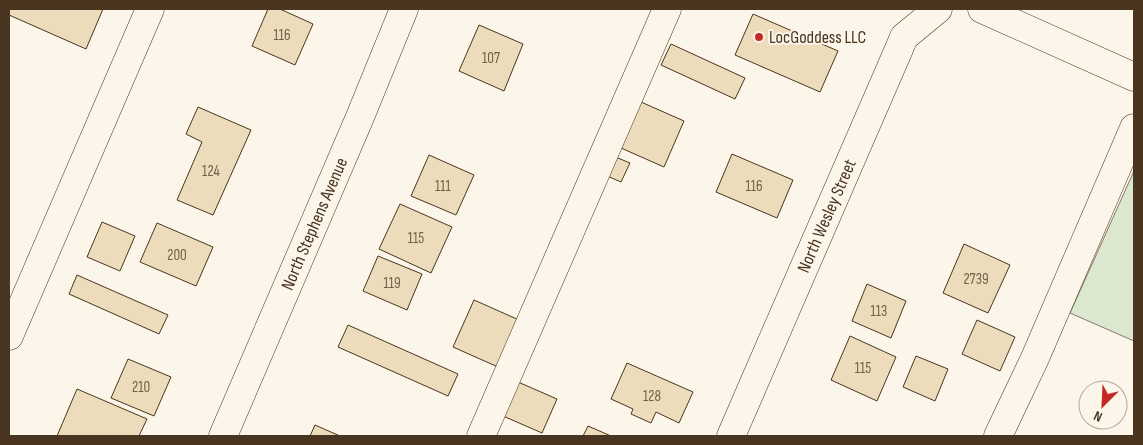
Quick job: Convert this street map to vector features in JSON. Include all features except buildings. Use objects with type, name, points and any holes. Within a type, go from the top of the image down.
[{"type":"street","points":[[9,336],[150,9]]},
{"type":"street","name":"North Stephens Avenue","points":[[223,436],[360,117],[404,9]]},
{"type":"street","points":[[481,436],[667,9]]},
{"type":"street","name":"North Wesley Street","points":[[731,436],[904,37],[938,9]]},
{"type":"street","points":[[982,9],[1134,77]]},
{"type":"street","points":[[998,436],[1035,358],[1134,128]]},
{"type":"green space","points":[[1134,171],[1134,341],[1070,313]]},
{"type":"place","name":"LocGoddess LLC","points":[[759,37]]}]
